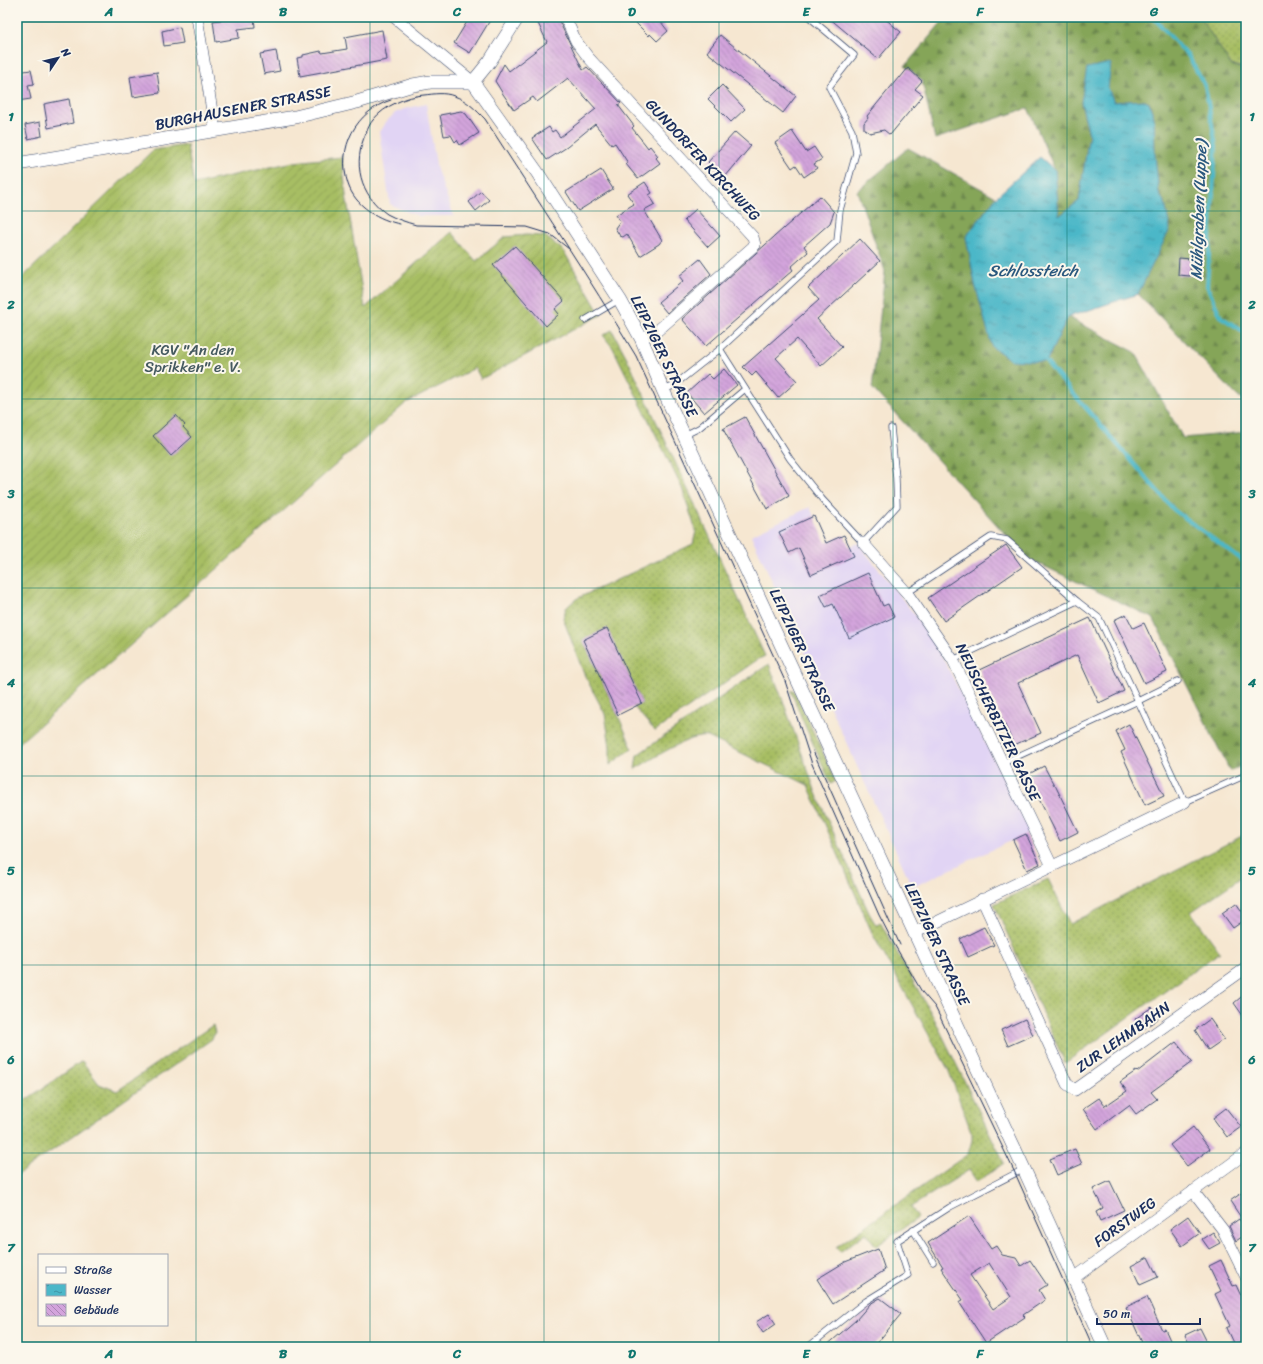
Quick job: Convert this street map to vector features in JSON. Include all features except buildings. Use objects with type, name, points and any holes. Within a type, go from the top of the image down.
[{"type":"street","points":[[197,17],[215,130]]},
{"type":"street","name":"LEIPZIGER STRASSE","points":[[394,17],[473,82],[536,172],[620,300],[641,338],[663,390],[1105,1347]]},
{"type":"street","points":[[473,82],[490,61],[518,17]]},
{"type":"street","name":"GUNDORFER KIRCHWEG","points":[[565,17],[576,40],[588,57],[753,237],[755,245],[657,331],[641,338]]},
{"type":"street","name":"BURGHAUSENER STRASSE","points":[[17,164],[295,117],[430,82],[473,82]]},
{"type":"street","name":"NEUSCHERBITZER GASSE","points":[[863,543],[907,594],[954,660],[1052,866]]},
{"type":"street","points":[[914,933],[955,910],[982,899],[1010,884],[1052,866],[1185,802]]},
{"type":"street","name":"ZUR LEHMBAHN","points":[[982,899],[1067,1084],[1075,1090],[1246,968]]},
{"type":"street","name":"FORSTWEG","points":[[1074,1278],[1246,1153]]},
{"type":"street","points":[[1193,1191],[1223,1230],[1246,1277]]},
{"type":"lane","points":[[663,390],[673,386],[720,348],[837,241],[840,210],[856,153],[852,131],[829,87],[854,55],[809,17]]},
{"type":"lane","points":[[585,320],[620,300]]},
{"type":"lane","points":[[720,348],[790,459],[822,499],[863,543],[897,506],[891,428]]},
{"type":"lane","points":[[685,435],[699,428],[746,389]]},
{"type":"lane","points":[[907,594],[990,537],[1007,540],[1077,601],[1099,618],[1185,802],[1246,776]]},
{"type":"lane","points":[[954,660],[1077,601]]},
{"type":"lane","points":[[1003,763],[1178,681]]},
{"type":"lane","points":[[808,1347],[866,1301],[908,1275],[897,1241],[950,1207],[1024,1169]]},
{"type":"lane","points":[[913,1230],[933,1262]]},
{"type":"shaded area","points":[[426,104],[437,170],[454,216],[419,216],[390,204],[379,132],[385,123],[395,113],[404,109]]},
{"type":"shaded area","points":[[810,507],[826,543],[844,535],[849,547],[858,543],[914,614],[944,660],[1030,832],[913,887],[751,535]]},
{"type":"green space","points":[[946,17],[1200,17],[1231,65],[1246,70],[1246,401],[1237,396],[1138,294],[1169,229],[1165,203],[1159,194],[1155,155],[1154,117],[1149,103],[1143,100],[1114,102],[1108,88],[1081,102],[1089,134],[1079,201],[1059,217],[1055,170],[1028,108],[935,139],[922,81],[905,66]]},
{"type":"green space","points":[[1200,17],[1246,17],[1246,68],[1231,65]]},
{"type":"green space","name":"KGV \"An den Sprikken\" e. V.","points":[[187,145],[194,184],[293,162],[342,157],[346,195],[365,308],[452,232],[476,261],[505,237],[526,235],[545,236],[563,250],[601,315],[481,379],[475,368],[406,403],[17,745],[17,283],[153,150]]},
{"type":"green space","points":[[908,148],[996,197],[966,237],[975,284],[993,347],[1046,362],[1068,317],[1135,352],[1183,438],[1246,432],[1246,764],[1230,771],[1153,618],[1027,558],[872,388],[885,271],[857,191]]},
{"type":"green space","points":[[612,330],[627,358],[765,656],[757,660],[655,731],[634,707],[642,703],[607,629],[583,640],[632,748],[610,765],[610,747],[605,714],[584,674],[563,618],[566,608],[576,599],[693,544],[696,531],[682,488],[613,348],[603,335]]},
{"type":"green space","points":[[769,664],[816,793],[869,913],[876,925],[880,922],[935,1020],[1004,1163],[977,1182],[969,1170],[911,1207],[918,1218],[876,1246],[866,1233],[840,1252],[836,1247],[968,1154],[972,1134],[948,1069],[873,935],[808,785],[708,737],[692,739],[682,743],[635,769],[637,755]]},
{"type":"green space","points":[[794,690],[836,781],[831,784],[802,719],[791,691]]},
{"type":"green space","points":[[1246,834],[1246,874],[1191,912],[1220,952],[1065,1063],[994,904],[1048,879],[1070,924]]},
{"type":"green space","points":[[213,1025],[215,1033],[212,1039],[17,1175],[17,1106],[82,1061],[99,1084],[117,1091]]},
{"type":"water","name":"Schlossteich","points":[[1111,63],[1108,88],[1114,102],[1143,100],[1149,103],[1154,117],[1155,155],[1159,194],[1165,203],[1170,229],[1138,294],[1068,317],[1046,362],[1011,360],[992,347],[975,284],[966,237],[996,197],[1040,157],[1055,170],[1059,216],[1079,201],[1089,134],[1081,102],[1087,68]]},
{"type":"waterway","name":"Mühlgraben (Luppe)","points":[[1153,17],[1189,57],[1205,86],[1216,146],[1207,286],[1221,317],[1246,333]]},
{"type":"waterway","points":[[1046,362],[1174,510],[1246,563]]},
{"type":"tram line","points":[[569,249],[550,234],[527,227],[416,225],[387,214],[370,198],[361,178],[359,167],[362,144],[371,123],[383,110],[389,106],[410,97],[417,96],[446,94],[463,100],[475,109],[485,119],[581,267],[636,356],[785,681],[812,764],[879,915],[922,992],[935,1007],[941,1019],[1015,1173],[1093,1347]]},
{"type":"tram line","points":[[391,100],[379,105],[359,122],[347,145],[345,171],[351,192],[362,205],[376,215],[400,224]]},
{"type":"tram line","points":[[813,751],[900,945]]}]
